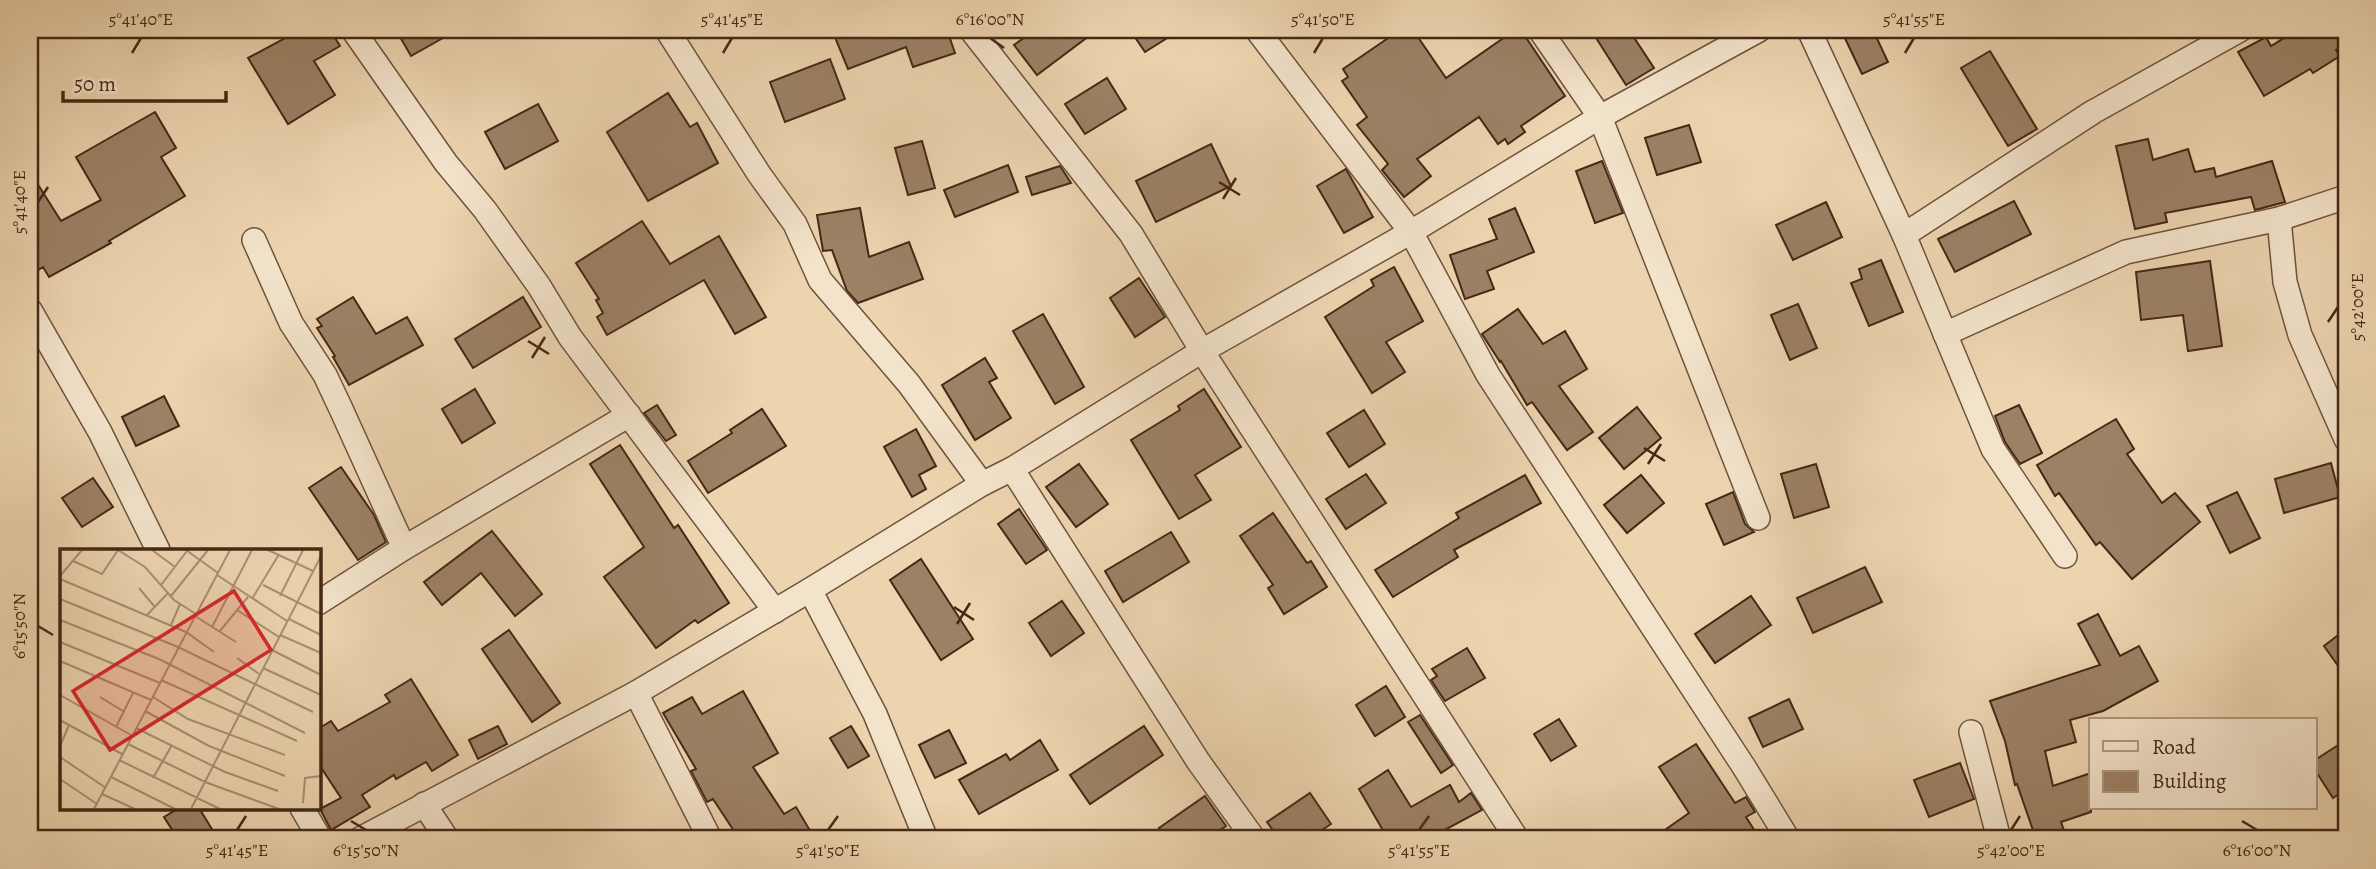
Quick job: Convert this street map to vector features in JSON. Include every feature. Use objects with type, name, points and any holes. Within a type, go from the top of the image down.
[{"type":"street","points":[[354,30],[446,163],[485,210],[539,286],[570,337],[775,611]]},
{"type":"street","points":[[667,30],[759,174],[795,224],[820,280],[909,384],[982,484]]},
{"type":"street","points":[[971,30],[1131,234],[1202,351],[1517,839]]},
{"type":"street","points":[[1257,30],[1411,232],[1488,375],[1737,755],[1788,839]]},
{"type":"street","points":[[1540,30],[1600,117],[1758,518]]},
{"type":"street","points":[[360,839],[636,693],[982,484],[1012,469],[1202,351],[1411,232],[1600,117],[1759,30]]},
{"type":"street","points":[[1809,30],[1904,235],[1993,449],[2065,556]]},
{"type":"street","points":[[1904,235],[2093,112],[2240,30]]},
{"type":"street","points":[[1945,334],[2126,252],[2279,219],[2346,197]]},
{"type":"street","points":[[2279,219],[2285,282],[2300,335],[2346,439]]},
{"type":"street","points":[[254,240],[291,323],[325,375],[404,548]]},
{"type":"street","points":[[30,310],[100,432],[157,549]]},
{"type":"street","points":[[320,602],[404,548],[629,415]]},
{"type":"street","points":[[1012,469],[1198,761],[1254,839]]},
{"type":"street","points":[[810,590],[875,714],[926,839]]},
{"type":"street","points":[[636,693],[710,839]]},
{"type":"street","points":[[1972,732],[1999,839]]},
{"type":"street","points":[[424,804],[447,839]]},
{"type":"street","points":[[303,810],[320,839]]},
{"type":"building","points":[[300,30],[330,30],[340,46],[314,61],[335,95],[288,124],[248,58]]},
{"type":"building","points":[[396,30],[457,30],[411,56]]},
{"type":"building","points":[[832,30],[947,30],[955,53],[913,67],[906,47],[848,69]]},
{"type":"building","points":[[1035,30],[1097,30],[1037,75],[1014,45]]},
{"type":"building","points":[[1130,30],[1180,30],[1145,52]]},
{"type":"building","points":[[1400,30],[1413,30],[1446,78],[1515,30],[1521,30],[1565,96],[1521,126],[1525,132],[1508,144],[1505,139],[1498,144],[1479,117],[1417,159],[1431,176],[1404,197],[1382,170],[1388,164],[1357,125],[1367,117],[1342,81],[1348,77],[1343,69]]},
{"type":"building","points":[[1591,30],[1629,30],[1654,68],[1626,85]]},
{"type":"building","points":[[1841,30],[1873,30],[1888,62],[1862,74]]},
{"type":"building","points":[[2297,30],[2339,30],[2346,43],[2336,50],[2340,56],[2313,73],[2310,69],[2264,96],[2238,52],[2266,37],[2271,46]]},
{"type":"building","points":[[1990,51],[2037,129],[2008,146],[1961,68]]},
{"type":"building","points":[[830,59],[845,99],[785,122],[770,82]]},
{"type":"building","points":[[1107,78],[1126,109],[1085,134],[1065,104]]},
{"type":"building","points":[[668,93],[690,127],[697,123],[718,163],[648,201],[607,132]]},
{"type":"building","points":[[538,104],[558,141],[505,169],[485,132]]},
{"type":"building","points":[[155,112],[176,148],[161,157],[185,196],[109,241],[111,243],[49,277],[43,267],[38,270],[30,254],[30,172],[61,221],[101,200],[76,157]]},
{"type":"building","points":[[1689,125],[1701,162],[1657,175],[1645,138]]},
{"type":"building","points":[[2148,139],[2153,160],[2188,149],[2195,172],[2214,168],[2216,177],[2272,161],[2285,202],[2255,210],[2251,197],[2165,213],[2167,222],[2135,229],[2116,146]]},
{"type":"building","points":[[922,141],[935,188],[908,195],[895,148]]},
{"type":"building","points":[[1211,144],[1231,186],[1156,222],[1136,181]]},
{"type":"building","points":[[1602,161],[1623,213],[1595,223],[1576,171]]},
{"type":"building","points":[[1008,165],[1018,192],[955,217],[944,190]]},
{"type":"building","points":[[1060,166],[1071,183],[1032,195],[1026,177]]},
{"type":"building","points":[[1346,169],[1373,217],[1344,233],[1317,186]]},
{"type":"building","points":[[2014,201],[2031,234],[1955,272],[1938,239]]},
{"type":"building","points":[[1826,202],[1842,237],[1793,260],[1776,225]]},
{"type":"building","points":[[860,208],[869,257],[909,242],[923,279],[858,303],[847,291],[832,250],[823,251],[817,215]]},
{"type":"building","points":[[1515,208],[1534,252],[1487,271],[1494,289],[1465,299],[1450,255],[1497,239],[1489,219]]},
{"type":"building","points":[[642,221],[670,264],[719,236],[766,317],[735,334],[704,280],[607,335],[597,317],[603,313],[596,300],[599,299],[576,263]]},
{"type":"building","points":[[1881,260],[1903,312],[1869,326],[1851,283],[1862,279],[1859,269]]},
{"type":"building","points":[[2210,261],[2222,346],[2188,351],[2183,315],[2141,320],[2136,272]]},
{"type":"building","points":[[1394,267],[1423,321],[1386,342],[1405,372],[1372,393],[1325,317],[1374,286],[1371,280]]},
{"type":"building","points":[[1139,278],[1165,317],[1135,337],[1110,298]]},
{"type":"building","points":[[353,297],[376,334],[407,317],[423,345],[349,385],[317,328],[322,326],[317,319]]},
{"type":"building","points":[[523,297],[541,327],[473,368],[455,339]]},
{"type":"building","points":[[1798,304],[1817,348],[1790,360],[1771,315]]},
{"type":"building","points":[[1518,309],[1543,344],[1565,331],[1587,369],[1559,386],[1593,432],[1567,450],[1532,402],[1527,405],[1482,334]]},
{"type":"building","points":[[1043,314],[1084,387],[1055,404],[1013,331]]},
{"type":"building","points":[[985,358],[997,378],[989,382],[1011,418],[975,440],[942,385]]},
{"type":"building","points":[[475,389],[495,423],[462,443],[442,409]]},
{"type":"building","points":[[1204,389],[1241,447],[1195,475],[1211,500],[1179,519],[1131,440],[1180,410],[1178,406]]},
{"type":"building","points":[[164,396],[179,426],[136,446],[122,417]]},
{"type":"building","points":[[657,405],[676,435],[666,441],[644,413]]},
{"type":"building","points":[[2019,405],[2042,453],[2020,464],[2005,442],[1995,416]]},
{"type":"building","points":[[1637,407],[1661,438],[1624,469],[1599,438]]},
{"type":"building","points":[[762,409],[786,446],[708,493],[688,461],[732,433],[730,430]]},
{"type":"building","points":[[1364,410],[1385,444],[1349,467],[1327,433]]},
{"type":"building","points":[[2116,419],[2134,449],[2127,454],[2162,503],[2175,493],[2200,522],[2132,579],[2100,542],[2096,545],[2059,493],[2055,496],[2037,465]]},
{"type":"building","points":[[916,429],[936,466],[919,475],[926,489],[912,497],[884,447]]},
{"type":"building","points":[[620,445],[674,528],[678,525],[729,603],[698,623],[695,620],[656,648],[604,577],[644,547],[590,464]]},
{"type":"building","points":[[2331,463],[2340,497],[2284,513],[2275,479]]},
{"type":"building","points":[[1079,464],[1108,504],[1076,527],[1046,487]]},
{"type":"building","points":[[1816,464],[1829,507],[1794,518],[1781,474]]},
{"type":"building","points":[[341,467],[374,515],[386,542],[358,560],[309,488]]},
{"type":"building","points":[[1366,474],[1386,503],[1346,529],[1326,499]]},
{"type":"building","points":[[1525,475],[1541,503],[1454,550],[1458,557],[1393,597],[1375,570],[1459,518],[1456,513]]},
{"type":"building","points":[[1641,475],[1664,503],[1627,533],[1604,505]]},
{"type":"building","points":[[93,478],[113,507],[82,527],[62,498]]},
{"type":"building","points":[[1733,492],[1745,524],[1754,532],[1724,545],[1706,504]]},
{"type":"building","points":[[2237,492],[2260,538],[2230,553],[2207,506]]},
{"type":"building","points":[[1019,509],[1047,550],[1026,564],[998,524]]},
{"type":"building","points":[[1273,513],[1307,563],[1311,561],[1327,587],[1284,614],[1268,588],[1273,585],[1240,536]]},
{"type":"building","points":[[492,531],[542,594],[515,616],[481,573],[442,605],[424,582]]},
{"type":"building","points":[[1171,532],[1189,562],[1123,602],[1105,571]]},
{"type":"building","points":[[921,559],[973,639],[941,660],[890,580]]},
{"type":"building","points":[[1865,567],[1882,602],[1813,633],[1797,598]]},
{"type":"building","points":[[1751,596],[1771,625],[1715,663],[1695,634]]},
{"type":"building","points":[[1062,601],[1084,633],[1051,656],[1029,623]]},
{"type":"building","points":[[2098,614],[2120,656],[2139,646],[2158,681],[2103,711],[2070,720],[2076,742],[2045,751],[2053,786],[2089,774],[2091,812],[2061,822],[2067,839],[2036,839],[2017,784],[2015,785],[2005,741],[1990,701],[2100,665],[2078,624]]},
{"type":"building","points":[[2346,629],[2346,677],[2324,646]]},
{"type":"building","points":[[509,630],[560,703],[532,722],[482,649]]},
{"type":"building","points":[[1467,648],[1485,678],[1445,701],[1431,680],[1437,676],[1432,669]]},
{"type":"building","points":[[411,679],[458,755],[432,771],[426,762],[396,779],[394,775],[362,795],[370,807],[331,830],[320,809],[341,798],[320,766],[320,728],[331,721],[338,731],[390,702],[385,695]]},
{"type":"building","points":[[1386,686],[1405,717],[1375,736],[1356,705]]},
{"type":"building","points":[[743,691],[778,753],[753,767],[784,814],[796,807],[815,839],[752,839],[747,831],[738,837],[713,799],[707,802],[691,771],[696,769],[663,713],[692,697],[702,714]]},
{"type":"building","points":[[1789,699],[1803,729],[1763,747],[1749,718]]},
{"type":"building","points":[[1420,715],[1453,765],[1441,773],[1408,722]]},
{"type":"building","points":[[1559,719],[1576,746],[1551,761],[1534,734]]},
{"type":"building","points":[[498,726],[507,744],[478,759],[469,740]]},
{"type":"building","points":[[851,726],[869,756],[848,768],[830,738]]},
{"type":"building","points":[[1144,726],[1163,755],[1090,804],[1070,775]]},
{"type":"building","points":[[949,730],[966,763],[935,778],[919,745]]},
{"type":"building","points":[[1040,740],[1058,770],[979,814],[959,780],[1006,754],[1010,760]]},
{"type":"building","points":[[2346,740],[2346,789],[2333,798],[2316,772],[2316,759]]},
{"type":"building","points":[[1696,744],[1735,803],[1746,797],[1755,812],[1746,817],[1760,839],[1652,839],[1689,813],[1659,767]]},
{"type":"building","points":[[1960,763],[1974,799],[1929,817],[1914,780]]},
{"type":"building","points":[[1388,770],[1411,807],[1450,785],[1459,802],[1471,793],[1482,810],[1428,839],[1388,839],[1359,789]]},
{"type":"building","points":[[1310,793],[1331,824],[1308,839],[1279,839],[1267,822]]},
{"type":"building","points":[[1205,796],[1226,826],[1207,839],[1167,839],[1159,828]]},
{"type":"building","points":[[176,810],[200,810],[218,839],[178,839],[164,817]]}]
